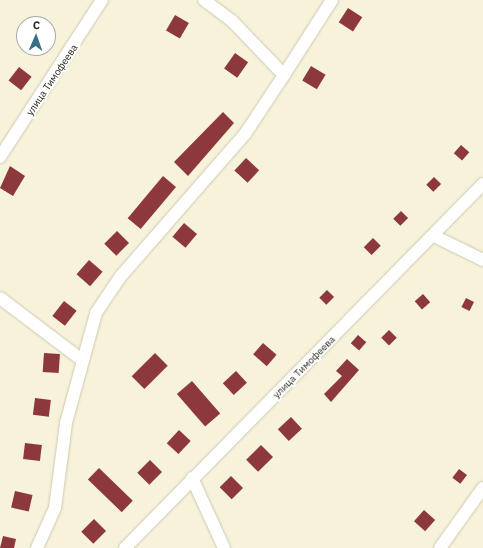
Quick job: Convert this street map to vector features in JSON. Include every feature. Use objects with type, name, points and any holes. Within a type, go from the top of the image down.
[{"type":"street","name":"улица Тимофеева","points":[[0,157],[102,0]]},
{"type":"street","points":[[204,0],[232,21],[284,75]]},
{"type":"street","points":[[37,548],[55,508],[66,423],[82,360],[96,314],[121,276],[245,134],[332,0]]},
{"type":"street","name":"улица Тимофеева","points":[[125,548],[192,478],[434,236],[483,184]]},
{"type":"street","points":[[434,236],[483,260]]},
{"type":"street","points":[[0,298],[82,360]]},
{"type":"street","points":[[192,478],[224,548]]},
{"type":"street","points":[[440,548],[483,488]]},
{"type":"building","points":[[348,8],[362,17],[353,32],[339,22]]},
{"type":"building","points":[[175,15],[189,23],[180,39],[166,31]]},
{"type":"building","points":[[235,53],[248,62],[237,78],[224,69]]},
{"type":"building","points":[[311,66],[326,75],[317,89],[302,81]]},
{"type":"building","points":[[19,67],[32,77],[21,90],[9,80]]},
{"type":"building","points":[[223,112],[234,123],[188,176],[174,162]]},
{"type":"building","points":[[461,145],[469,152],[462,161],[454,153]]},
{"type":"building","points":[[246,158],[259,170],[248,183],[234,170]]},
{"type":"building","points":[[10,166],[25,176],[13,196],[0,188]]},
{"type":"building","points":[[163,176],[176,187],[141,229],[128,218]]},
{"type":"building","points":[[434,177],[441,184],[433,192],[426,185]]},
{"type":"building","points":[[401,211],[408,218],[400,226],[393,219]]},
{"type":"building","points":[[184,223],[197,234],[185,248],[172,237]]},
{"type":"building","points":[[117,231],[129,243],[116,256],[104,244]]},
{"type":"building","points":[[373,238],[381,246],[372,255],[364,247]]},
{"type":"building","points":[[89,260],[103,272],[90,286],[77,274]]},
{"type":"building","points":[[327,290],[334,297],[326,305],[319,298]]},
{"type":"building","points":[[423,294],[430,302],[422,310],[415,301]]},
{"type":"building","points":[[466,298],[474,302],[469,311],[461,307]]},
{"type":"building","points":[[64,301],[77,311],[65,326],[52,316]]},
{"type":"building","points":[[389,330],[397,338],[389,346],[381,338]]},
{"type":"building","points":[[358,335],[366,342],[359,351],[351,343]]},
{"type":"building","points":[[263,343],[277,355],[267,366],[253,354]]},
{"type":"building","points":[[44,353],[60,354],[59,373],[43,372]]},
{"type":"building","points":[[155,353],[168,366],[144,389],[132,376]]},
{"type":"building","points":[[347,359],[359,370],[331,402],[324,394],[342,376],[336,371]]},
{"type":"building","points":[[236,371],[247,383],[234,395],[223,383]]},
{"type":"building","points":[[192,381],[220,413],[205,427],[177,394]]},
{"type":"building","points":[[35,398],[51,400],[49,417],[33,415]]},
{"type":"building","points":[[291,417],[302,429],[289,441],[278,429]]},
{"type":"building","points":[[179,430],[191,441],[178,454],[167,443]]},
{"type":"building","points":[[25,443],[42,445],[40,461],[23,459]]},
{"type":"building","points":[[261,445],[273,457],[258,472],[246,460]]},
{"type":"building","points":[[150,460],[162,472],[149,485],[137,473]]},
{"type":"building","points":[[99,468],[133,501],[122,512],[88,480]]},
{"type":"building","points":[[459,469],[467,475],[460,484],[452,478]]},
{"type":"building","points":[[231,476],[243,488],[232,499],[220,487]]},
{"type":"building","points":[[15,491],[33,495],[29,512],[11,508]]},
{"type":"building","points":[[424,510],[435,520],[425,531],[414,521]]},
{"type":"building","points":[[94,519],[106,531],[93,544],[81,532]]},
{"type":"building","points":[[3,536],[16,539],[14,548],[0,548]]}]
